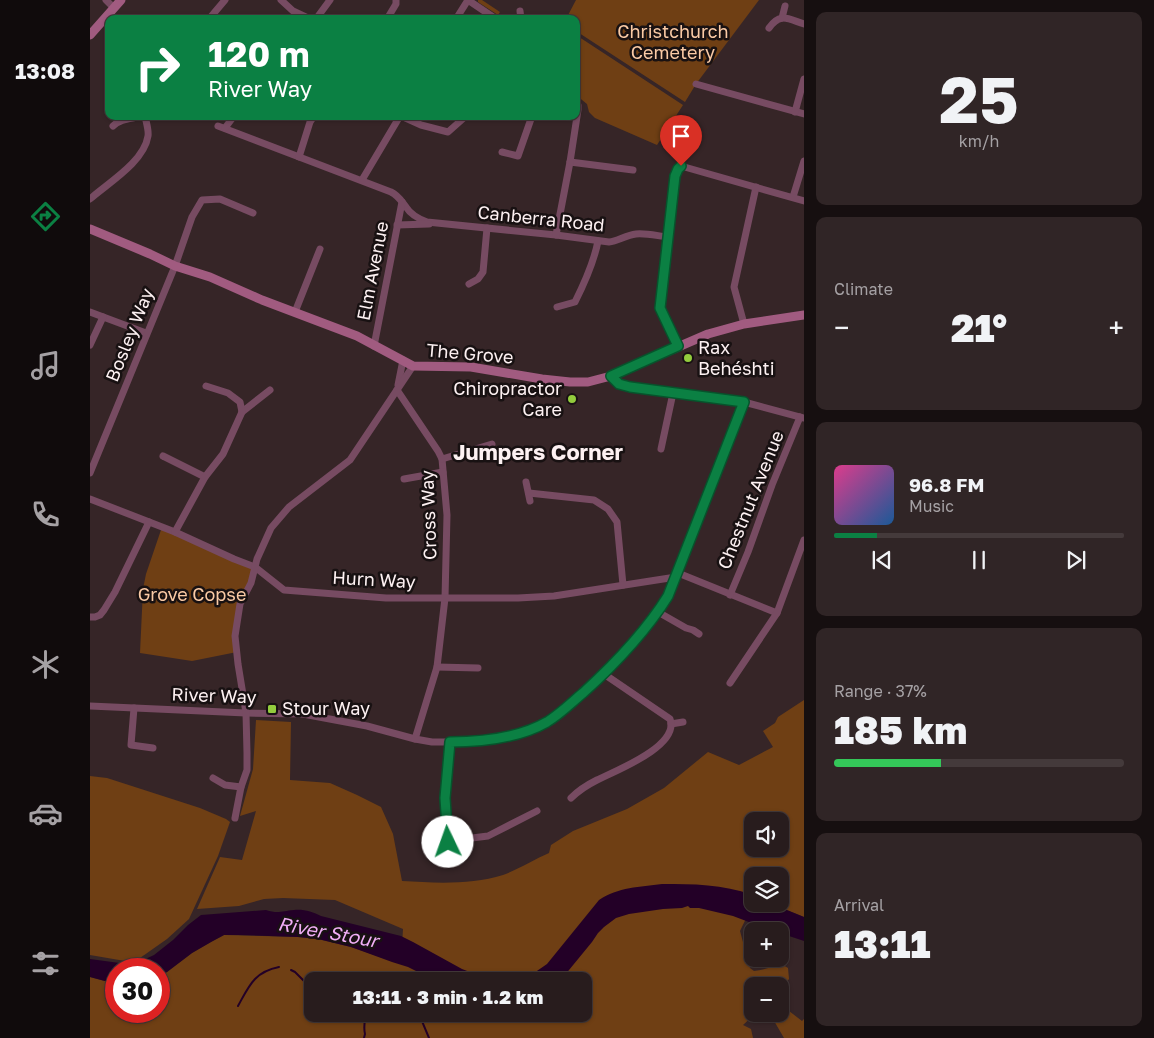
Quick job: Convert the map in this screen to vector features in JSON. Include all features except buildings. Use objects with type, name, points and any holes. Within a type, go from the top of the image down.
[{"type":"street","points":[[106,0],[114,8]]},
{"type":"street","points":[[108,15],[121,0]]},
{"type":"street","points":[[212,15],[225,0]]},
{"type":"street","points":[[281,0],[293,11],[302,15]]},
{"type":"street","points":[[319,15],[330,0]]},
{"type":"street","points":[[389,15],[396,4],[396,0]]},
{"type":"street","points":[[459,15],[468,0],[490,15]]},
{"type":"street","points":[[782,18],[786,6]]},
{"type":"street","points":[[90,36],[105,18]]},
{"type":"street","points":[[769,28],[773,22],[782,18],[804,24]]},
{"type":"street","points":[[795,112],[804,79]]},
{"type":"street","points":[[696,84],[804,114]]},
{"type":"street","points":[[113,126],[117,122],[124,120]]},
{"type":"street","points":[[91,197],[133,162],[142,150],[148,135],[144,120]]},
{"type":"street","name":"Canberra Road","points":[[229,120],[221,127],[397,195],[406,208],[418,218],[427,222],[598,240],[616,241],[637,234],[668,237]]},
{"type":"street","points":[[299,156],[311,120]]},
{"type":"street","points":[[362,180],[398,120]]},
{"type":"street","points":[[409,120],[448,132],[462,120]]},
{"type":"street","points":[[502,152],[518,156],[531,120]]},
{"type":"street","points":[[556,235],[576,120]]},
{"type":"street","points":[[793,197],[804,160]]},
{"type":"street","points":[[570,162],[633,170]]},
{"type":"street","points":[[678,346],[660,308],[675,176],[678,169],[681,166],[804,201]]},
{"type":"street","points":[[744,324],[734,287],[756,188]]},
{"type":"street","name":"Bosley Way","points":[[90,472],[175,266],[192,217],[202,200],[220,200],[252,213]]},
{"type":"street","name":"Elm Avenue","points":[[374,346],[402,202]]},
{"type":"street","name":"Canberra Road","points":[[397,225],[440,224]]},
{"type":"street","points":[[469,284],[478,279],[482,272],[487,228]]},
{"type":"street","name":"The Grove","points":[[90,229],[175,266],[210,277],[357,336],[413,366],[472,367],[542,379],[579,383],[588,382],[622,372],[708,334],[744,324],[804,315]]},
{"type":"street","points":[[557,307],[577,304],[595,256],[598,240]]},
{"type":"street","points":[[295,312],[320,249]]},
{"type":"street","points":[[90,312],[146,333]]},
{"type":"street","points":[[90,345],[103,317]]},
{"type":"street","points":[[397,390],[403,360]]},
{"type":"street","points":[[235,818],[241,787],[247,770],[246,713],[235,636],[240,604],[251,583],[257,559],[271,528],[289,507],[350,460],[413,366]]},
{"type":"street","points":[[622,372],[626,386]]},
{"type":"street","points":[[611,376],[619,384],[626,386],[744,402],[802,418]]},
{"type":"street","points":[[206,386],[228,393],[240,402],[242,412]]},
{"type":"street","points":[[174,532],[205,477],[223,454],[242,412],[270,390]]},
{"type":"street","name":"Cross Way","points":[[397,390],[442,459],[448,515],[445,598],[437,667],[415,739]]},
{"type":"street","points":[[661,449],[673,393]]},
{"type":"street","name":"River Way","points":[[90,706],[303,714],[366,726],[432,742],[474,742],[500,738],[527,731],[540,725],[564,710],[604,674],[638,638],[658,612],[668,596],[677,575],[744,402]]},
{"type":"street","name":"Chestnut Avenue","points":[[730,595],[772,485],[802,418]]},
{"type":"street","points":[[442,459],[492,444]]},
{"type":"street","points":[[163,456],[205,477]]},
{"type":"street","points":[[404,479],[443,472]]},
{"type":"street","points":[[526,482],[530,497],[594,500],[608,510],[617,522],[623,586]]},
{"type":"street","name":"Hurn Way","points":[[90,499],[255,567],[284,590],[386,598],[518,598],[554,596],[623,586],[677,575]]},
{"type":"street","points":[[90,617],[100,615],[104,610],[149,522]]},
{"type":"street","points":[[730,683],[777,613],[804,540]]},
{"type":"street","points":[[677,575],[777,613]]},
{"type":"street","points":[[658,612],[699,634]]},
{"type":"street","points":[[437,667],[478,668]]},
{"type":"street","points":[[570,798],[578,791],[651,751],[664,741],[670,730],[670,719],[604,674]]},
{"type":"street","points":[[134,708],[131,745],[153,748]]},
{"type":"street","points":[[671,724],[683,722]]},
{"type":"street","points":[[450,742],[445,798],[448,842],[488,836],[537,811]]},
{"type":"street","points":[[213,778],[225,785],[241,787]]},
{"type":"green space","points":[[478,0],[482,0],[500,12],[498,15],[478,2]]},
{"type":"green space","name":"Christchurch Cemetery","points":[[576,0],[759,0],[696,84],[685,102],[580,34],[580,15],[568,15]]},
{"type":"green space","points":[[580,38],[683,105],[657,145],[595,118],[589,112],[587,104],[580,98]]},
{"type":"green space","name":"Grove Copse","points":[[162,527],[255,567],[240,604],[237,652],[192,661],[140,653],[143,589],[146,574]]},
{"type":"green space","points":[[804,700],[804,917],[789,911],[789,867],[744,867],[744,912],[749,912],[740,931],[744,946],[744,967],[750,967],[754,971],[773,967],[786,967],[789,977],[744,977],[744,1022],[746,1022],[743,1025],[751,1029],[753,1038],[90,1038],[90,977],[105,981],[105,1023],[170,1023],[170,970],[192,953],[224,935],[318,939],[351,947],[401,964],[403,929],[335,900],[264,899],[239,906],[197,909],[220,857],[242,860],[256,811],[240,816],[253,769],[256,720],[291,722],[290,780],[330,783],[381,807],[393,834],[402,881],[440,883],[466,882],[503,875],[549,853],[551,845],[573,831],[627,809],[664,788],[708,752],[739,765],[773,747],[763,731],[775,723],[778,717]]},
{"type":"green space","points":[[90,776],[107,778],[200,808],[230,822],[218,856],[189,919],[167,939],[140,958],[108,958],[90,955]]},
{"type":"green space","points":[[789,1011],[802,1021],[804,1019],[804,1038],[784,1038],[775,1022],[789,1022]]},
{"type":"water","points":[[662,884],[696,885],[741,891],[744,892],[744,912],[789,911],[804,917],[804,941],[789,936],[789,922],[749,922],[733,916],[699,908],[690,908],[688,906],[629,914],[616,918],[598,933],[567,972],[535,972],[547,964],[599,900],[614,892]]},
{"type":"water","name":"River Stour","points":[[266,910],[277,912],[298,910],[401,936],[470,972],[418,972],[351,947],[318,939],[298,937],[224,935],[192,953],[170,970],[170,958],[148,958],[173,940],[201,915]]},
{"type":"water","points":[[90,959],[105,961],[105,981],[90,977]]},
{"type":"waterway","points":[[238,1006],[249,986],[258,976],[279,967]]},
{"type":"waterway","points":[[291,970],[304,981]]},
{"type":"waterway","points":[[364,1038],[365,1022]]},
{"type":"waterway","points":[[422,1022],[429,1038]]},
{"type":"place","name":"Rax Behéshti","points":[[688,358]]},
{"type":"place","name":"Chiropractor Care","points":[[572,399]]},
{"type":"place","name":"Stour Way","points":[[272,709]]},
{"type":"district","name":"Jumpers Corner","points":[[538,452]]},
{"type":"route","points":[[448,842],[445,798],[450,742],[474,742],[500,738],[527,731],[546,722],[564,710],[604,674],[638,638],[668,596],[744,402],[630,387],[619,384],[611,376],[678,346],[660,308],[675,176],[681,166]]}]
